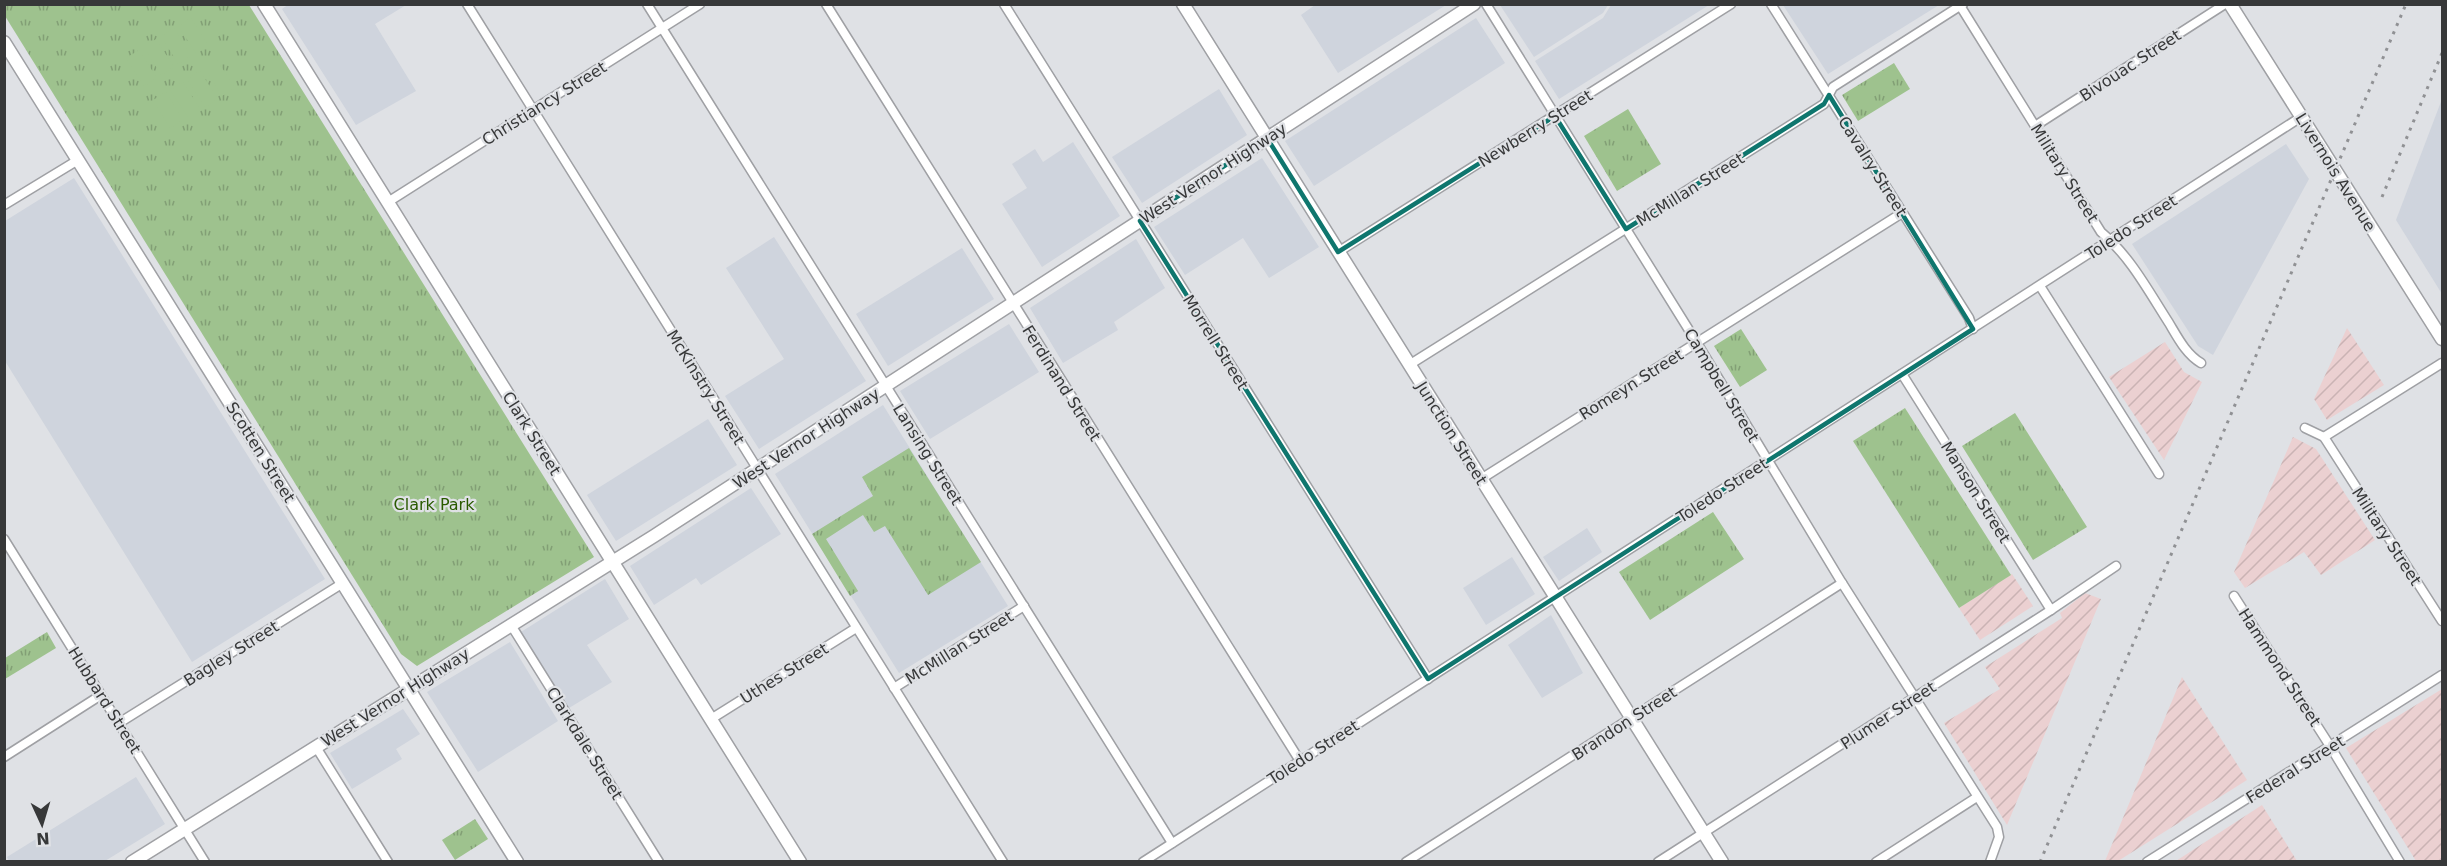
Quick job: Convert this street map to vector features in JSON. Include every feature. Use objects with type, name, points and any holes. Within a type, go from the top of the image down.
[{"type":"street","name":"McKinstry Street","points":[[467,4],[1003,861]]},
{"type":"street","name":"Lansing Street","points":[[647,4],[1172,843]]},
{"type":"street","name":"Christiancy Street","points":[[388,202],[700,4]]},
{"type":"street","name":"Ferdinand Street","points":[[826,4],[1300,761]]},
{"type":"street","name":"Morrell Street","points":[[1004,4],[1428,679]]},
{"type":"street","name":"Junction Street","points":[[1183,4],[1722,861]]},
{"type":"street","name":"West Vernor Highway","points":[[132,861],[613,562],[1473,4]]},
{"type":"street","name":"Campbell Street","points":[[1486,4],[1697,343],[1842,583],[1997,827],[1999,837],[1990,861]]},
{"type":"street","name":"Newberry Street","points":[[1338,252],[1731,4]]},
{"type":"street","name":"Cavalry Street","points":[[1771,4],[1969,318],[1973,329]]},
{"type":"street","name":"Bivouac Street","points":[[2035,126],[2225,4]]},
{"type":"street","name":"Livernois Avenue","points":[[2230,4],[2442,339]]},
{"type":"street","name":"Clark Street","points":[[265,5],[800,861]]},
{"type":"street","name":"McMillan Street","points":[[1409,365],[1824,104],[1833,87],[1960,5]]},
{"type":"street","name":"Military Street","points":[[1960,5],[2101,232],[2111,240],[2137,273],[2187,352],[2201,363]]},
{"type":"street","name":"Scotten Street","points":[[4,42],[517,861]]},
{"type":"street","name":"Toledo Street","points":[[1143,861],[2301,117]]},
{"type":"street","points":[[4,205],[78,160]]},
{"type":"street","name":"Romeyn Street","points":[[1481,479],[1902,213]]},
{"type":"street","points":[[2040,286],[2159,474]]},
{"type":"street","points":[[2305,428],[2324,437],[2442,363]]},
{"type":"street","name":"Manson Street","points":[[1902,375],[2051,610]]},
{"type":"street","name":"Military Street","points":[[2324,437],[2442,621]]},
{"type":"street","name":"Hubbard Street","points":[[4,539],[205,861]]},
{"type":"street","name":"Plumer Street","points":[[1658,861],[2116,566]]},
{"type":"street","name":"Bagley Street","points":[[119,723],[343,583]]},
{"type":"street","name":"Brandon Street","points":[[1406,861],[1842,583]]},
{"type":"street","name":"Hammond Street","points":[[2234,596],[2400,861]]},
{"type":"street","name":"McMillan Street","points":[[894,688],[1024,606]]},
{"type":"street","name":"Clarkdale Street","points":[[511,625],[659,861]]},
{"type":"street","name":"Uthes Street","points":[[711,719],[856,628]]},
{"type":"street","name":"Federal Street","points":[[2147,861],[2442,675]]},
{"type":"street","points":[[4,757],[101,695]]},
{"type":"street","points":[[316,747],[388,861]]},
{"type":"street","points":[[1876,861],[1977,797]]},
{"type":"highlighted area","points":[[1829,95],[1973,329],[1428,679],[1140,221],[1267,138],[1338,252],[1555,116],[1626,229],[1824,104]]},
{"type":"shaded area","points":[[289,4],[406,5],[375,24],[416,91],[356,125],[282,9]]},
{"type":"shaded area","points":[[1315,5],[1446,5],[1338,73],[1301,15]]},
{"type":"shaded area","points":[[1500,5],[1608,5],[1603,13],[1534,57]]},
{"type":"shaded area","points":[[1611,5],[1709,5],[1559,99],[1535,61],[1603,18]]},
{"type":"shaded area","points":[[1783,5],[1939,5],[1828,74]]},
{"type":"shaded area","points":[[1476,18],[1505,63],[1314,186],[1285,141]]},
{"type":"shaded area","points":[[1219,89],[1247,135],[1142,203],[1112,157]]},
{"type":"shaded area","points":[[2442,99],[2442,294],[2396,220]]},
{"type":"shaded area","points":[[1073,142],[1120,216],[1042,267],[1002,204],[1027,188],[1012,164],[1035,149],[1043,162]]},
{"type":"shaded area","points":[[2286,144],[2309,179],[2213,355],[2198,346],[2132,244]]},
{"type":"shaded area","points":[[1262,158],[1319,247],[1269,278],[1243,238],[1185,275],[1154,227]]},
{"type":"shaded area","points":[[74,178],[325,579],[192,662],[5,361],[5,221]]},
{"type":"shaded area","points":[[774,237],[866,381],[759,449],[725,396],[784,359],[726,268]]},
{"type":"shaded area","points":[[1136,239],[1165,288],[1114,322],[1118,330],[1063,363],[1030,308]]},
{"type":"shaded area","points":[[962,248],[994,299],[888,366],[856,314]]},
{"type":"shaded area","points":[[1009,324],[1039,372],[930,439],[900,391]]},
{"type":"shaded area","points":[[2347,328],[2384,385],[2327,420],[2314,399]]},
{"type":"shaded area","points":[[2165,342],[2184,372],[2202,382],[2164,460],[2109,377]]},
{"type":"shaded area","points":[[883,405],[1008,606],[899,673],[775,474]]},
{"type":"shaded area","points":[[708,419],[737,465],[616,541],[587,495]]},
{"type":"shaded area","points":[[2293,437],[2316,449],[2375,540],[2321,575],[2304,552],[2245,588],[2234,572]]},
{"type":"shaded area","points":[[751,488],[781,534],[701,585],[696,578],[654,605],[630,566]]},
{"type":"shaded area","points":[[1587,528],[1602,552],[1559,581],[1543,557]]},
{"type":"shaded area","points":[[1512,557],[1535,594],[1486,625],[1463,588]]},
{"type":"shaded area","points":[[2012,574],[2033,606],[1980,640],[1959,608]]},
{"type":"shaded area","points":[[605,579],[629,619],[587,645],[612,682],[569,708],[521,632]]},
{"type":"shaded area","points":[[2085,593],[2101,599],[2007,825],[1944,723],[2000,689],[1985,667],[2062,618],[2060,613]]},
{"type":"shaded area","points":[[1551,615],[1583,673],[1542,698],[1508,645]]},
{"type":"shaded area","points":[[510,642],[558,721],[478,772],[427,692]]},
{"type":"shaded area","points":[[2182,677],[2247,780],[2118,861],[2105,861]]},
{"type":"shaded area","points":[[2442,689],[2442,861],[2416,861],[2346,748]]},
{"type":"shaded area","points":[[403,709],[420,734],[396,749],[402,759],[352,789],[330,753]]},
{"type":"shaded area","points":[[136,777],[165,824],[105,861],[9,861],[7,857]]},
{"type":"shaded area","points":[[2262,805],[2297,861],[2176,861]]},
{"type":"green space","name":"Clark Park","points":[[5,4],[249,5],[594,557],[417,666],[401,654],[5,16]]},
{"type":"green space","points":[[191,18],[208,45],[196,53],[178,26]]},
{"type":"green space","points":[[174,28],[191,56],[178,64],[161,36]]},
{"type":"green space","points":[[156,39],[174,67],[161,75],[144,47]]},
{"type":"green space","points":[[139,50],[157,78],[144,86],[126,58]]},
{"type":"green space","points":[[217,60],[235,88],[222,96],[205,68]]},
{"type":"green space","points":[[1894,63],[1910,89],[1858,121],[1842,95]]},
{"type":"green space","points":[[200,71],[218,99],[205,107],[187,79]]},
{"type":"green space","points":[[183,82],[200,109],[188,117],[170,90]]},
{"type":"green space","points":[[166,92],[183,120],[170,128],[153,100]]},
{"type":"green space","points":[[1628,109],[1661,164],[1617,191],[1584,136]]},
{"type":"green space","points":[[1741,329],[1767,370],[1740,387],[1714,346]]},
{"type":"green space","points":[[1905,408],[2011,575],[1959,608],[1853,441]]},
{"type":"green space","points":[[2015,413],[2087,527],[2033,560],[1962,446]]},
{"type":"green space","points":[[909,448],[981,562],[928,595],[885,526],[874,532],[863,515],[826,539],[858,591],[850,596],[812,534],[873,496],[862,477]]},
{"type":"green space","points":[[1713,512],[1744,559],[1650,620],[1619,572]]},
{"type":"green space","points":[[47,632],[56,648],[5,679],[5,658]]},
{"type":"green space","points":[[475,819],[488,839],[455,860],[442,840]]},
{"type":"railway","points":[[2040,862],[2406,4]]},
{"type":"railway","points":[[2382,197],[2442,53]]}]
